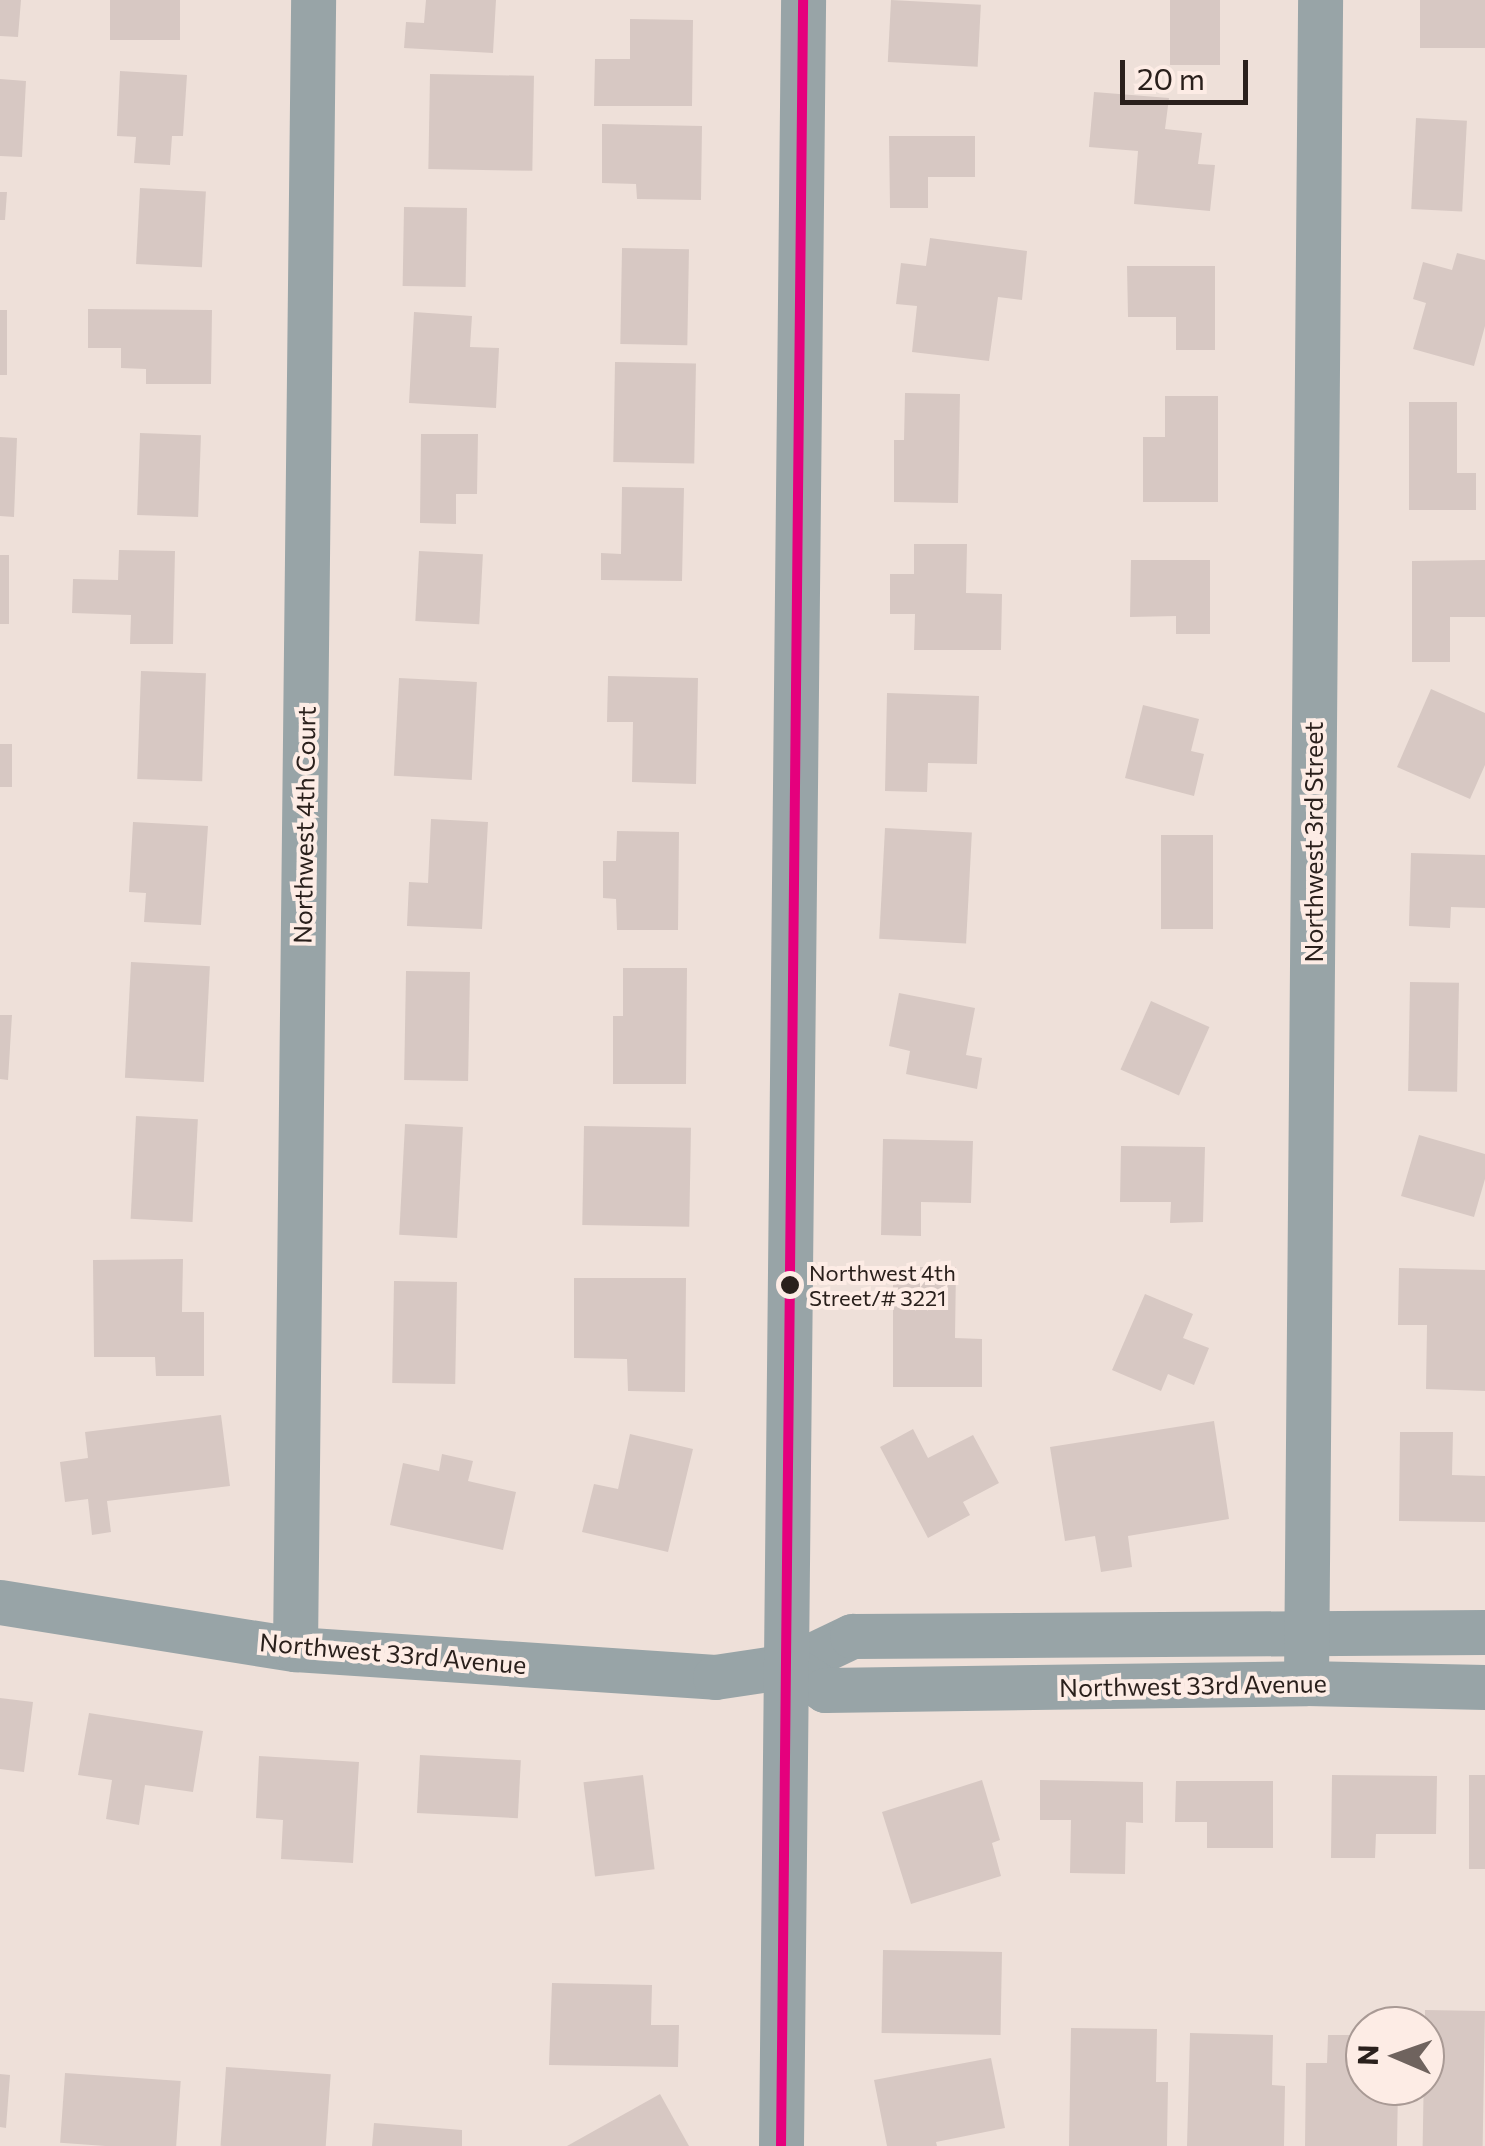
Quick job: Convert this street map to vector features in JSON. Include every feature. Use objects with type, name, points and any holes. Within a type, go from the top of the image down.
[{"type":"street","name":"Northwest 4th Court","points":[[295,1649],[313,0]]},
{"type":"street","points":[[781,2146],[789,1666],[802,0]]},
{"type":"street","name":"Northwest 3rd Street","points":[[1306,1683],[1320,0]]},
{"type":"street","name":"Northwest 33rd Avenue","points":[[0,1602],[295,1649],[715,1677],[789,1666],[852,1636],[1306,1630],[1485,1632]]},
{"type":"street","name":"Northwest 33rd Avenue","points":[[789,1666],[825,1690],[1306,1683],[1485,1687]]},
{"type":"building","points":[[0,0],[21,0],[18,37],[0,36]]},
{"type":"building","points":[[110,0],[180,0],[180,40],[110,40]]},
{"type":"building","points":[[426,0],[496,0],[493,53],[404,48],[406,22],[424,23]]},
{"type":"building","points":[[891,0],[981,5],[978,67],[888,62]]},
{"type":"building","points":[[1170,0],[1220,0],[1220,65],[1170,65]]},
{"type":"building","points":[[1420,0],[1485,0],[1485,48],[1420,48]]},
{"type":"building","points":[[630,19],[693,20],[692,106],[594,106],[595,59],[630,59]]},
{"type":"building","points":[[120,71],[187,75],[183,136],[172,136],[170,165],[134,163],[136,137],[117,136]]},
{"type":"building","points":[[430,74],[534,76],[532,171],[428,169]]},
{"type":"building","points":[[0,79],[26,81],[22,157],[0,156]]},
{"type":"building","points":[[1094,92],[1169,98],[1165,129],[1202,133],[1198,164],[1215,165],[1210,211],[1134,204],[1138,151],[1089,147]]},
{"type":"building","points":[[1416,118],[1467,121],[1462,212],[1411,209]]},
{"type":"building","points":[[602,124],[702,126],[701,200],[637,199],[636,184],[602,183]]},
{"type":"building","points":[[889,136],[975,136],[975,177],[928,177],[928,208],[890,208]]},
{"type":"building","points":[[140,188],[206,191],[202,267],[136,264]]},
{"type":"building","points":[[0,192],[7,192],[5,220],[0,220]]},
{"type":"building","points":[[404,207],[467,208],[466,287],[403,286]]},
{"type":"building","points":[[930,238],[1027,251],[1022,300],[998,297],[989,361],[912,352],[917,306],[896,304],[901,263],[926,266]]},
{"type":"building","points":[[622,248],[689,249],[687,345],[620,344]]},
{"type":"building","points":[[1457,253],[1485,260],[1485,326],[1474,366],[1413,349],[1426,303],[1413,299],[1423,262],[1452,270]]},
{"type":"building","points":[[1127,266],[1215,266],[1215,350],[1176,350],[1176,317],[1128,317]]},
{"type":"building","points":[[88,309],[212,310],[211,384],[146,384],[146,369],[121,368],[121,348],[88,348]]},
{"type":"building","points":[[0,310],[7,310],[7,375],[0,375]]},
{"type":"building","points":[[414,312],[472,316],[470,347],[499,348],[496,408],[409,403]]},
{"type":"building","points":[[615,362],[696,363],[694,463],[613,462]]},
{"type":"building","points":[[905,393],[960,394],[958,503],[894,502],[894,440],[904,440]]},
{"type":"building","points":[[1165,396],[1218,396],[1218,502],[1143,502],[1143,437],[1165,437]]},
{"type":"building","points":[[1409,402],[1457,402],[1457,473],[1476,473],[1476,510],[1409,510]]},
{"type":"building","points":[[140,433],[201,435],[198,517],[137,515]]},
{"type":"building","points":[[421,434],[478,434],[477,494],[456,494],[456,524],[420,523]]},
{"type":"building","points":[[0,437],[17,438],[14,517],[0,516]]},
{"type":"building","points":[[622,487],[684,488],[682,581],[601,580],[601,553],[621,554]]},
{"type":"building","points":[[914,544],[967,544],[966,593],[1002,594],[1001,650],[914,650],[915,614],[890,614],[890,574],[914,574]]},
{"type":"building","points":[[119,550],[175,551],[173,644],[130,644],[131,615],[72,613],[73,579],[118,580]]},
{"type":"building","points":[[419,551],[483,554],[479,624],[415,621]]},
{"type":"building","points":[[0,555],[9,555],[9,624],[0,624]]},
{"type":"building","points":[[1131,560],[1210,560],[1210,634],[1176,634],[1176,616],[1130,617]]},
{"type":"building","points":[[1485,560],[1485,617],[1450,617],[1450,662],[1412,662],[1412,561]]},
{"type":"building","points":[[141,671],[206,673],[202,781],[137,779]]},
{"type":"building","points":[[608,676],[698,678],[696,784],[632,782],[633,722],[607,722]]},
{"type":"building","points":[[399,678],[477,682],[472,780],[394,776]]},
{"type":"building","points":[[1431,689],[1485,713],[1485,765],[1470,799],[1397,767]]},
{"type":"building","points":[[887,693],[979,696],[977,764],[928,763],[927,792],[885,791]]},
{"type":"building","points":[[1143,705],[1199,719],[1191,751],[1204,754],[1194,796],[1125,778]]},
{"type":"building","points":[[0,744],[12,744],[12,787],[0,787]]},
{"type":"building","points":[[431,819],[488,822],[482,929],[407,926],[409,882],[428,883]]},
{"type":"building","points":[[133,822],[208,826],[201,925],[144,922],[146,893],[129,892]]},
{"type":"building","points":[[885,828],[972,833],[966,943],[879,939]]},
{"type":"building","points":[[617,831],[679,832],[678,930],[617,930],[616,899],[603,898],[603,861],[616,861]]},
{"type":"building","points":[[1161,835],[1213,835],[1213,929],[1161,929]]},
{"type":"building","points":[[1411,853],[1485,855],[1485,908],[1451,907],[1450,928],[1409,926]]},
{"type":"building","points":[[131,962],[210,966],[204,1082],[125,1078]]},
{"type":"building","points":[[623,968],[687,968],[686,1084],[613,1084],[613,1016],[623,1016]]},
{"type":"building","points":[[406,971],[470,972],[468,1081],[404,1080]]},
{"type":"building","points":[[1410,982],[1459,983],[1457,1092],[1408,1091]]},
{"type":"building","points":[[899,993],[975,1008],[966,1055],[982,1058],[977,1089],[906,1074],[910,1051],[889,1046]]},
{"type":"building","points":[[1151,1001],[1209,1027],[1179,1096],[1120,1070]]},
{"type":"building","points":[[0,1015],[12,1015],[8,1080],[0,1079]]},
{"type":"building","points":[[136,1116],[198,1119],[193,1222],[131,1219]]},
{"type":"building","points":[[405,1124],[463,1127],[457,1238],[399,1235]]},
{"type":"building","points":[[584,1126],[691,1128],[689,1227],[582,1225]]},
{"type":"building","points":[[1419,1135],[1485,1154],[1485,1179],[1474,1217],[1401,1196]]},
{"type":"building","points":[[883,1139],[973,1141],[971,1203],[921,1202],[921,1236],[881,1235]]},
{"type":"building","points":[[1121,1146],[1205,1147],[1203,1222],[1170,1223],[1171,1202],[1120,1202]]},
{"type":"building","points":[[183,1259],[182,1312],[204,1312],[204,1376],[156,1376],[155,1357],[94,1357],[93,1260]]},
{"type":"building","points":[[893,1267],[956,1267],[955,1338],[982,1339],[982,1387],[893,1387]]},
{"type":"building","points":[[1399,1268],[1485,1270],[1485,1391],[1426,1389],[1427,1325],[1398,1325]]},
{"type":"building","points":[[574,1278],[686,1278],[685,1392],[628,1391],[627,1359],[574,1358]]},
{"type":"building","points":[[394,1281],[457,1282],[455,1384],[392,1383]]},
{"type":"building","points":[[1145,1294],[1193,1314],[1183,1338],[1209,1348],[1194,1385],[1168,1374],[1161,1391],[1112,1370]]},
{"type":"building","points":[[221,1415],[230,1486],[107,1501],[111,1532],[92,1535],[88,1499],[65,1502],[60,1462],[88,1458],[85,1432]]},
{"type":"building","points":[[1214,1421],[1229,1519],[1128,1536],[1132,1567],[1101,1572],[1095,1536],[1065,1541],[1050,1447]]},
{"type":"building","points":[[913,1429],[928,1458],[973,1435],[999,1483],[963,1502],[970,1515],[928,1538],[880,1447]]},
{"type":"building","points":[[1400,1432],[1453,1432],[1452,1475],[1485,1476],[1485,1522],[1399,1521]]},
{"type":"building","points":[[630,1434],[693,1449],[668,1552],[582,1532],[594,1484],[618,1489]]},
{"type":"building","points":[[442,1454],[473,1461],[468,1481],[516,1492],[503,1550],[390,1525],[403,1463],[439,1471]]},
{"type":"building","points":[[0,1698],[33,1702],[24,1772],[0,1769]]},
{"type":"building","points":[[89,1713],[203,1731],[193,1792],[145,1785],[139,1825],[106,1819],[112,1780],[78,1775]]},
{"type":"building","points":[[420,1755],[521,1760],[518,1818],[417,1813]]},
{"type":"building","points":[[259,1756],[359,1762],[353,1863],[281,1859],[283,1820],[256,1818]]},
{"type":"building","points":[[643,1775],[655,1869],[595,1877],[583,1782]]},
{"type":"building","points":[[1332,1775],[1437,1776],[1436,1834],[1376,1834],[1375,1858],[1331,1858]]},
{"type":"building","points":[[1469,1775],[1485,1775],[1485,1869],[1469,1869]]},
{"type":"building","points":[[982,1780],[1000,1840],[992,1843],[1001,1876],[911,1904],[882,1812]]},
{"type":"building","points":[[1040,1780],[1143,1782],[1143,1823],[1126,1822],[1125,1874],[1070,1873],[1071,1820],[1040,1820]]},
{"type":"building","points":[[1176,1781],[1273,1781],[1273,1848],[1207,1848],[1207,1822],[1175,1822]]},
{"type":"building","points":[[883,1950],[1002,1952],[1001,2035],[882,2033]]},
{"type":"building","points":[[552,1983],[652,1985],[651,2025],[679,2025],[678,2067],[549,2065]]},
{"type":"building","points":[[1445,2010],[1485,2011],[1483,2146],[1423,2146],[1423,2106],[1445,2106]]},
{"type":"building","points":[[1071,2028],[1157,2029],[1156,2082],[1168,2082],[1167,2146],[1069,2146]]},
{"type":"building","points":[[1190,2033],[1273,2035],[1272,2085],[1285,2086],[1284,2146],[1187,2146]]},
{"type":"building","points":[[1328,2035],[1345,2035],[1345,2106],[1398,2106],[1397,2146],[1305,2146],[1306,2063],[1327,2063]]},
{"type":"building","points":[[991,2058],[1005,2128],[936,2142],[937,2146],[887,2146],[874,2080]]},
{"type":"building","points":[[226,2067],[331,2074],[326,2146],[220,2146]]},
{"type":"building","points":[[65,2073],[181,2081],[176,2146],[60,2143]]},
{"type":"building","points":[[0,2074],[10,2075],[6,2128],[0,2127]]},
{"type":"building","points":[[660,2094],[689,2146],[567,2146]]},
{"type":"building","points":[[374,2123],[462,2130],[462,2146],[372,2146]]},
{"type":"transit line","points":[[781,2146],[803,0]]},
{"type":"place","name":"Northwest 4th Street/# 3221","points":[[790,1285]]}]
